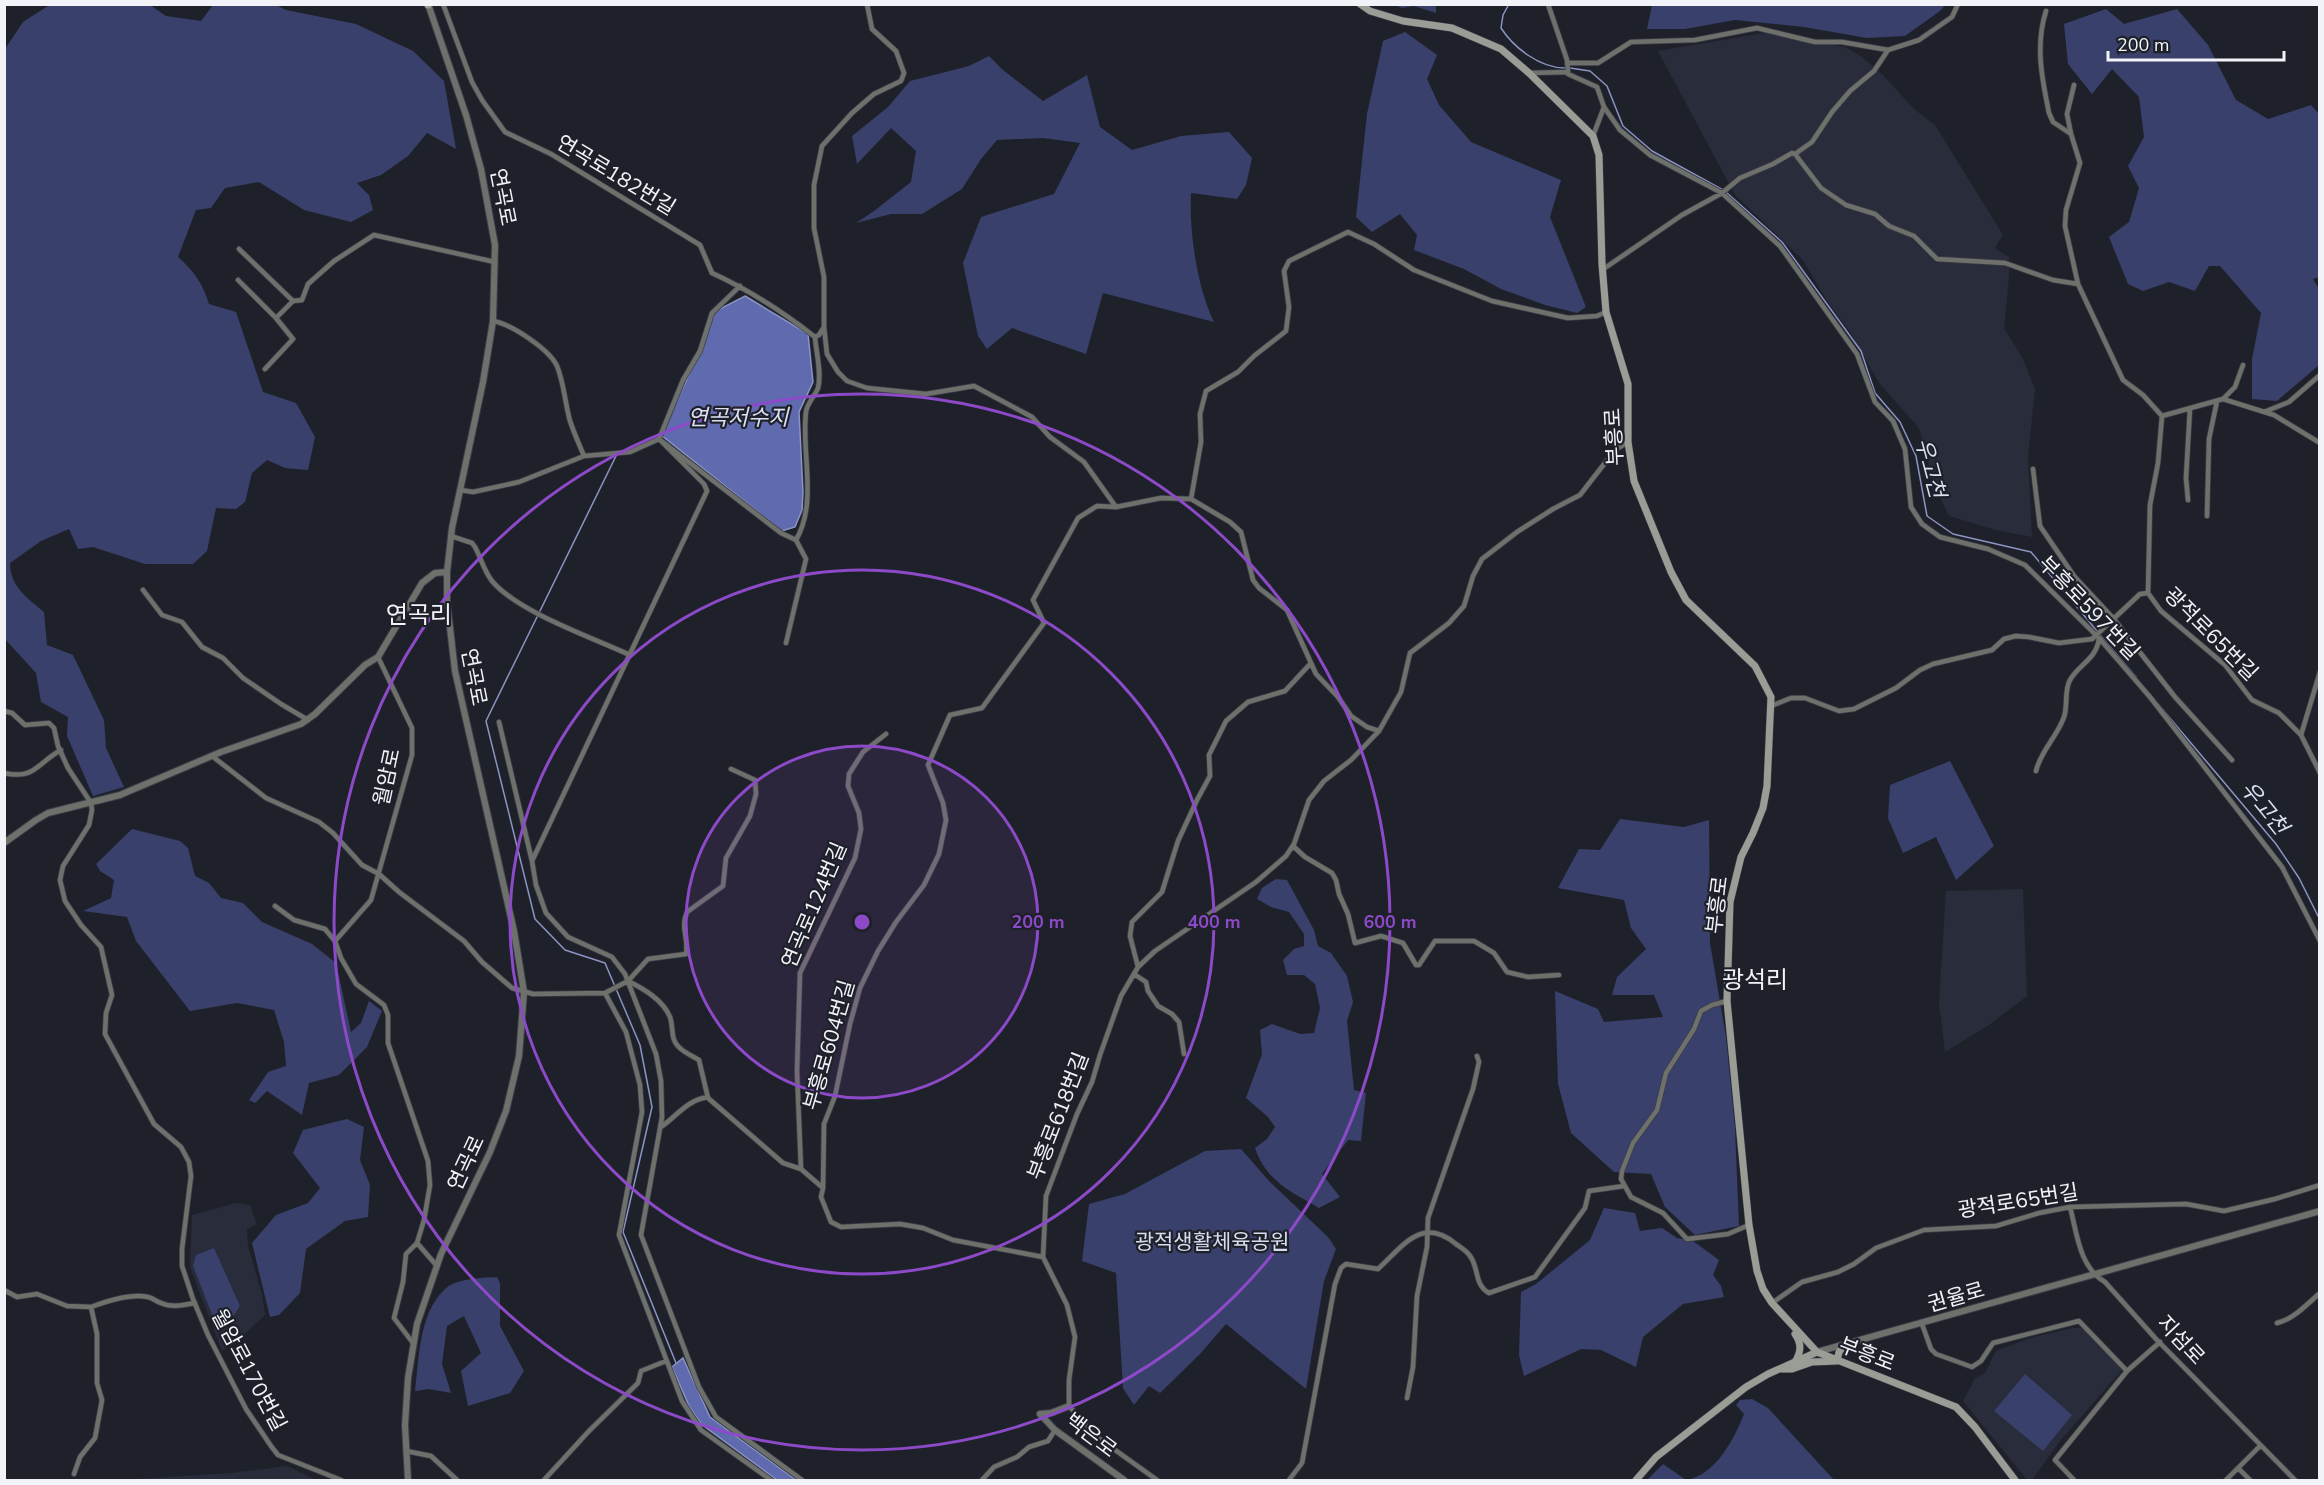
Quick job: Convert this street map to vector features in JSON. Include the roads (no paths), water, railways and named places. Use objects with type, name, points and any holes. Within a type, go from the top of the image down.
[{"type":"main road","points":[[1360,4],[1370,11],[1403,21],[1452,28],[1501,50],[1529,73],[1593,136]]},
{"type":"main road","name":"부흥로","points":[[1593,136],[1599,155],[1602,270],[1606,312],[1628,384],[1629,442],[1634,481],[1671,572],[1686,600],[1755,666],[1771,697],[1767,786],[1756,825],[1741,857],[1730,903],[1728,1001],[1749,1225],[1757,1271],[1763,1289],[1772,1303],[1817,1352],[1956,1407],[1976,1426],[2015,1480]]},
{"type":"main road","points":[[1788,1321],[1800,1343],[1799,1355],[1794,1362]]},
{"type":"main road","points":[[1779,1368],[1792,1369],[1812,1362],[1837,1361],[1839,1352],[1845,1345]]},
{"type":"main road","name":"권율로","points":[[1636,1480],[1656,1458],[1737,1393],[1779,1368],[1817,1352]]},
{"type":"street","name":"연곡로182번길","points":[[443,4],[472,82],[505,132],[551,154],[690,238],[700,245],[712,273],[740,286],[784,313],[815,337]]},
{"type":"street","points":[[867,4],[872,29],[896,51],[904,73],[901,81],[874,94],[852,113],[822,146],[814,185],[814,228],[824,277],[824,327],[827,354],[838,372],[847,381],[867,388],[926,394],[974,386],[1032,417],[1050,437],[1084,462],[1116,507]]},
{"type":"street","points":[[1529,73],[1568,73],[1567,63],[1548,4]]},
{"type":"street","points":[[1567,63],[1598,63],[1631,42],[1695,40],[1757,28],[1815,42],[1842,42],[1888,50],[1920,40],[1952,17],[1958,4]]},
{"type":"street","name":"연곡로","points":[[408,1480],[406,1413],[413,1343],[436,1266],[490,1152],[506,1111],[519,1056],[524,992],[508,906],[455,671],[449,630],[447,572],[451,536],[483,382],[493,321],[495,245],[481,169],[466,115],[428,5]]},
{"type":"street","points":[[2046,11],[2039,50],[2046,99],[2053,122],[2071,134]]},
{"type":"street","points":[[1602,270],[1682,215],[1730,188],[1740,178],[1792,153],[1795,154],[1812,141],[1850,91],[1874,71],[1888,50]]},
{"type":"street","name":"부흥로597번길","points":[[1568,73],[1597,87],[1604,107],[1620,130],[1650,155],[1722,193],[1780,246],[1857,354],[1875,402],[1893,421],[1905,449],[1911,507],[1922,524],[1940,537],[1988,549],[2025,565],[2098,635],[2150,697],[2282,867],[2319,941]]},
{"type":"street","points":[[2073,85],[2067,114],[2080,163],[2066,210],[2065,226],[2078,284],[2123,380],[2143,395],[2162,416],[2220,400],[2235,387],[2243,365]]},
{"type":"street","points":[[1593,136],[1604,107]]},
{"type":"street","points":[[1795,154],[1821,188],[1846,206],[1875,214],[1889,226],[1914,236],[1936,259],[2005,262],[2053,280],[2078,284]]},
{"type":"street","points":[[1379,730],[1367,727],[1351,716],[1333,690],[1316,674],[1287,610],[1259,588],[1253,580],[1241,532],[1230,522],[1191,499],[1201,442],[1200,414],[1206,391],[1238,372],[1286,331],[1289,308],[1284,271],[1289,261],[1348,232],[1374,244],[1414,270],[1492,301],[1568,318],[1597,316],[1606,312]]},
{"type":"street","points":[[276,318],[293,301],[302,300],[308,285],[334,261],[374,235],[495,262]]},
{"type":"street","points":[[239,249],[293,301]]},
{"type":"street","points":[[238,280],[276,318],[293,339],[265,369]]},
{"type":"street","points":[[460,490],[473,492],[519,482],[584,456],[612,452],[622,454],[659,439],[683,380],[700,351],[712,313],[740,286]]},
{"type":"street","points":[[493,321],[516,329],[550,356],[556,365],[570,423],[584,456]]},
{"type":"street","points":[[796,540],[805,513],[808,475],[804,461],[806,409],[818,387],[815,337],[824,327]]},
{"type":"street","points":[[2264,412],[2289,402],[2319,375]]},
{"type":"street","points":[[2220,400],[2274,415],[2319,443]]},
{"type":"street","points":[[2207,516],[2208,439],[2220,400]]},
{"type":"street","points":[[2188,500],[2186,478],[2190,408]]},
{"type":"street","name":"광적로65번길","points":[[2162,416],[2158,463],[2150,506],[2148,593],[2161,611],[2224,665],[2252,700],[2279,713],[2301,735],[2319,773]]},
{"type":"street","points":[[659,439],[781,533],[796,540],[806,559],[786,643]]},
{"type":"street","points":[[532,861],[707,491],[704,484],[659,439]]},
{"type":"street","name":"부흥로618번길","points":[[1069,1406],[1069,1380],[1075,1337],[1067,1305],[1044,1257],[1046,1196],[1077,1114],[1092,1082],[1121,996],[1138,967],[1164,944],[1256,882],[1274,868],[1293,846],[1309,800],[1323,781],[1351,760],[1379,730],[1401,693],[1410,653],[1449,623],[1464,606],[1473,576],[1482,559],[1516,532],[1580,495],[1615,450],[1629,442]]},
{"type":"street","points":[[2033,469],[2040,526],[2074,576],[2175,697],[2232,760]]},
{"type":"street","name":"부흥로604번길","points":[[1044,1257],[953,1240],[923,1228],[900,1224],[841,1227],[831,1222],[821,1197],[824,1124],[835,1096],[860,988],[878,951],[924,885],[939,854],[946,820],[944,803],[928,765],[950,715],[982,708],[1044,623],[1033,600],[1078,518],[1097,506],[1116,507],[1161,498],[1191,499]]},
{"type":"street","points":[[451,536],[472,543],[491,580],[506,596],[545,617],[630,655]]},
{"type":"street","points":[[4,843],[42,816],[138,789],[212,756],[295,728],[308,720],[365,665],[378,657],[422,583],[435,573],[447,572]]},
{"type":"street","points":[[143,590],[162,615],[182,622],[202,647],[223,658],[243,678],[308,720]]},
{"type":"street","points":[[1771,706],[1791,698],[1805,698],[1839,711],[1854,709],[1896,688],[1920,670],[1941,662],[1992,650],[2004,639],[2016,636],[2059,643],[2092,639],[2140,594],[2148,593]]},
{"type":"street","points":[[2036,771],[2039,759],[2065,716],[2071,678],[2094,655],[2098,647],[2098,635]]},
{"type":"street","name":"월암로","points":[[335,941],[371,900],[411,755],[412,728],[378,657]]},
{"type":"street","points":[[1138,967],[1130,936],[1132,922],[1161,892],[1178,841],[1210,776],[1209,755],[1226,721],[1248,702],[1286,691],[1311,663]]},
{"type":"street","points":[[2301,735],[2319,672]]},
{"type":"street","points":[[4,711],[12,713],[25,725],[49,723],[54,728],[68,768],[91,803]]},
{"type":"street","points":[[499,722],[536,885],[546,913],[568,936],[612,957],[628,981],[656,1054],[662,1101],[661,1127],[641,1234],[699,1387],[716,1417],[802,1480]]},
{"type":"street","name":"연곡로124번길","points":[[801,1168],[797,1071],[800,973],[855,858],[861,829],[860,813],[848,786],[849,774],[863,752],[886,734]]},
{"type":"street","points":[[4,773],[20,776],[33,772],[47,758],[61,750]]},
{"type":"street","points":[[212,756],[266,798],[319,822],[333,833],[362,865],[379,874],[464,941],[499,978],[512,988],[524,992],[579,995],[608,991],[628,981],[648,959],[686,954],[687,944],[683,928],[687,912],[723,886],[726,858],[750,816],[756,794],[755,780],[731,769]]},
{"type":"street","name":"월암로170번길","points":[[91,803],[89,825],[63,866],[60,880],[65,901],[81,926],[101,947],[112,994],[106,1013],[105,1034],[154,1124],[182,1147],[189,1162],[191,1176],[182,1266],[195,1303],[207,1335],[246,1409],[274,1451],[278,1455],[341,1480]]},
{"type":"street","points":[[1293,846],[1305,857],[1332,873],[1348,914],[1355,943],[1381,936],[1403,943],[1416,966],[1419,965],[1435,940],[1474,941],[1494,953],[1507,972],[1528,977],[1559,975]]},
{"type":"street","points":[[275,906],[294,920],[325,929],[335,941]]},
{"type":"street","name":"연곡로","points":[[335,941],[341,958],[356,984],[384,1005],[388,1015],[388,1043],[428,1161],[430,1185],[424,1220],[417,1243],[406,1254],[403,1282],[394,1318],[413,1343]]},
{"type":"street","points":[[1134,974],[1146,982],[1148,991],[1158,1006],[1172,1014],[1179,1022],[1184,1054]]},
{"type":"street","points":[[628,981],[642,988],[664,1007],[671,1019],[676,1045],[699,1060],[708,1097],[750,1136],[783,1162],[801,1168],[823,1188]]},
{"type":"street","points":[[608,991],[627,1032],[636,1063],[642,1112],[619,1234],[682,1401],[701,1430],[771,1480]]},
{"type":"street","points":[[1728,1001],[1712,1005],[1701,1011],[1694,1029],[1666,1073],[1656,1110],[1633,1143],[1621,1179],[1631,1197],[1662,1212],[1687,1239],[1728,1234],[1749,1225]]},
{"type":"street","points":[[1407,1398],[1413,1367],[1417,1296],[1427,1247],[1428,1218],[1447,1169],[1473,1089],[1479,1062],[1477,1056]]},
{"type":"street","points":[[661,1127],[683,1107],[700,1098],[708,1097]]},
{"type":"street","name":"광적로65번길","points":[[1772,1303],[1802,1282],[1838,1272],[1854,1264],[1875,1248],[1924,1230],[1995,1226],[2070,1207],[2186,1204],[2224,1211],[2275,1199],[2319,1185]]},
{"type":"street","points":[[1289,1480],[1302,1463],[1335,1284],[1341,1268],[1346,1264],[1378,1269],[1397,1251],[1426,1231],[1440,1232],[1471,1257],[1477,1278],[1484,1290],[1489,1293],[1529,1281],[1535,1277],[1585,1208],[1589,1191],[1624,1186]]},
{"type":"street","name":"지섬로","points":[[2070,1207],[2082,1256],[2094,1276],[2105,1281],[2160,1342],[2295,1480]]},
{"type":"street","name":"권율로","points":[[1817,1352],[2319,1211]]},
{"type":"street","points":[[417,1243],[436,1266]]},
{"type":"street","name":"월암로170번길","points":[[4,1290],[17,1298],[37,1294],[67,1306],[91,1306],[137,1297],[148,1297],[165,1305],[180,1306],[195,1303]]},
{"type":"street","points":[[2277,1323],[2284,1322],[2302,1310],[2319,1293]]},
{"type":"street","points":[[74,1474],[81,1457],[95,1438],[102,1400],[98,1383],[97,1334],[91,1306]]},
{"type":"street","points":[[1922,1324],[1931,1349],[1936,1354],[1972,1367],[1981,1361],[1993,1343],[2079,1321],[2127,1371]]},
{"type":"street","points":[[2074,1480],[2055,1460],[2127,1371],[2160,1342]]},
{"type":"street","points":[[544,1480],[638,1383],[641,1371],[666,1361]]},
{"type":"street","points":[[1069,1406],[1097,1437],[1157,1480]]},
{"type":"street","name":"백은로","points":[[1069,1406],[1051,1413],[1040,1414],[1055,1430],[1124,1480]]},
{"type":"street","points":[[982,1480],[994,1467],[1017,1457],[1029,1447],[1048,1441],[1055,1430]]},
{"type":"street","points":[[2226,1480],[2260,1446]]},
{"type":"street","points":[[406,1451],[430,1456],[457,1480]]},
{"type":"street","points":[[2238,1468],[2250,1480]]},
{"type":"street","points":[[1111,1471],[1129,1480]]},
{"type":"water","name":"연곡저수지","points":[[745,296],[808,334],[813,382],[799,412],[802,510],[795,527],[782,531],[661,435],[700,351],[712,313]]},
{"type":"water","points":[[683,1358],[710,1417],[796,1480],[777,1480],[701,1424],[689,1406],[672,1367]]},
{"type":"waterway","name":"우고천","points":[[1509,4],[1503,15],[1501,28],[1506,35],[1528,56],[1546,65],[1565,68]]},
{"type":"waterway","name":"우고천","points":[[1570,68],[1590,71],[1607,86],[1623,126],[1652,151],[1723,190]]},
{"type":"waterway","name":"우고천","points":[[1727,193],[1782,242],[1861,351],[1875,393],[1900,422],[1916,456],[1927,516],[1953,534],[2031,552],[2097,631]]},
{"type":"waterway","points":[[616,456],[486,721],[535,919],[565,950],[605,963],[640,1045],[652,1107],[623,1232],[676,1363]]},
{"type":"waterway","name":"우고천","points":[[2100,635],[2136,677]]},
{"type":"waterway","name":"우고천","points":[[2158,704],[2276,844],[2299,878],[2320,920]]},
{"type":"district","name":"연곡리","points":[[419,615]]},
{"type":"district","name":"광석리","points":[[1755,980]]},
{"type":"park label","name":"광적생활체육공원","points":[[1212,1242]]}]
